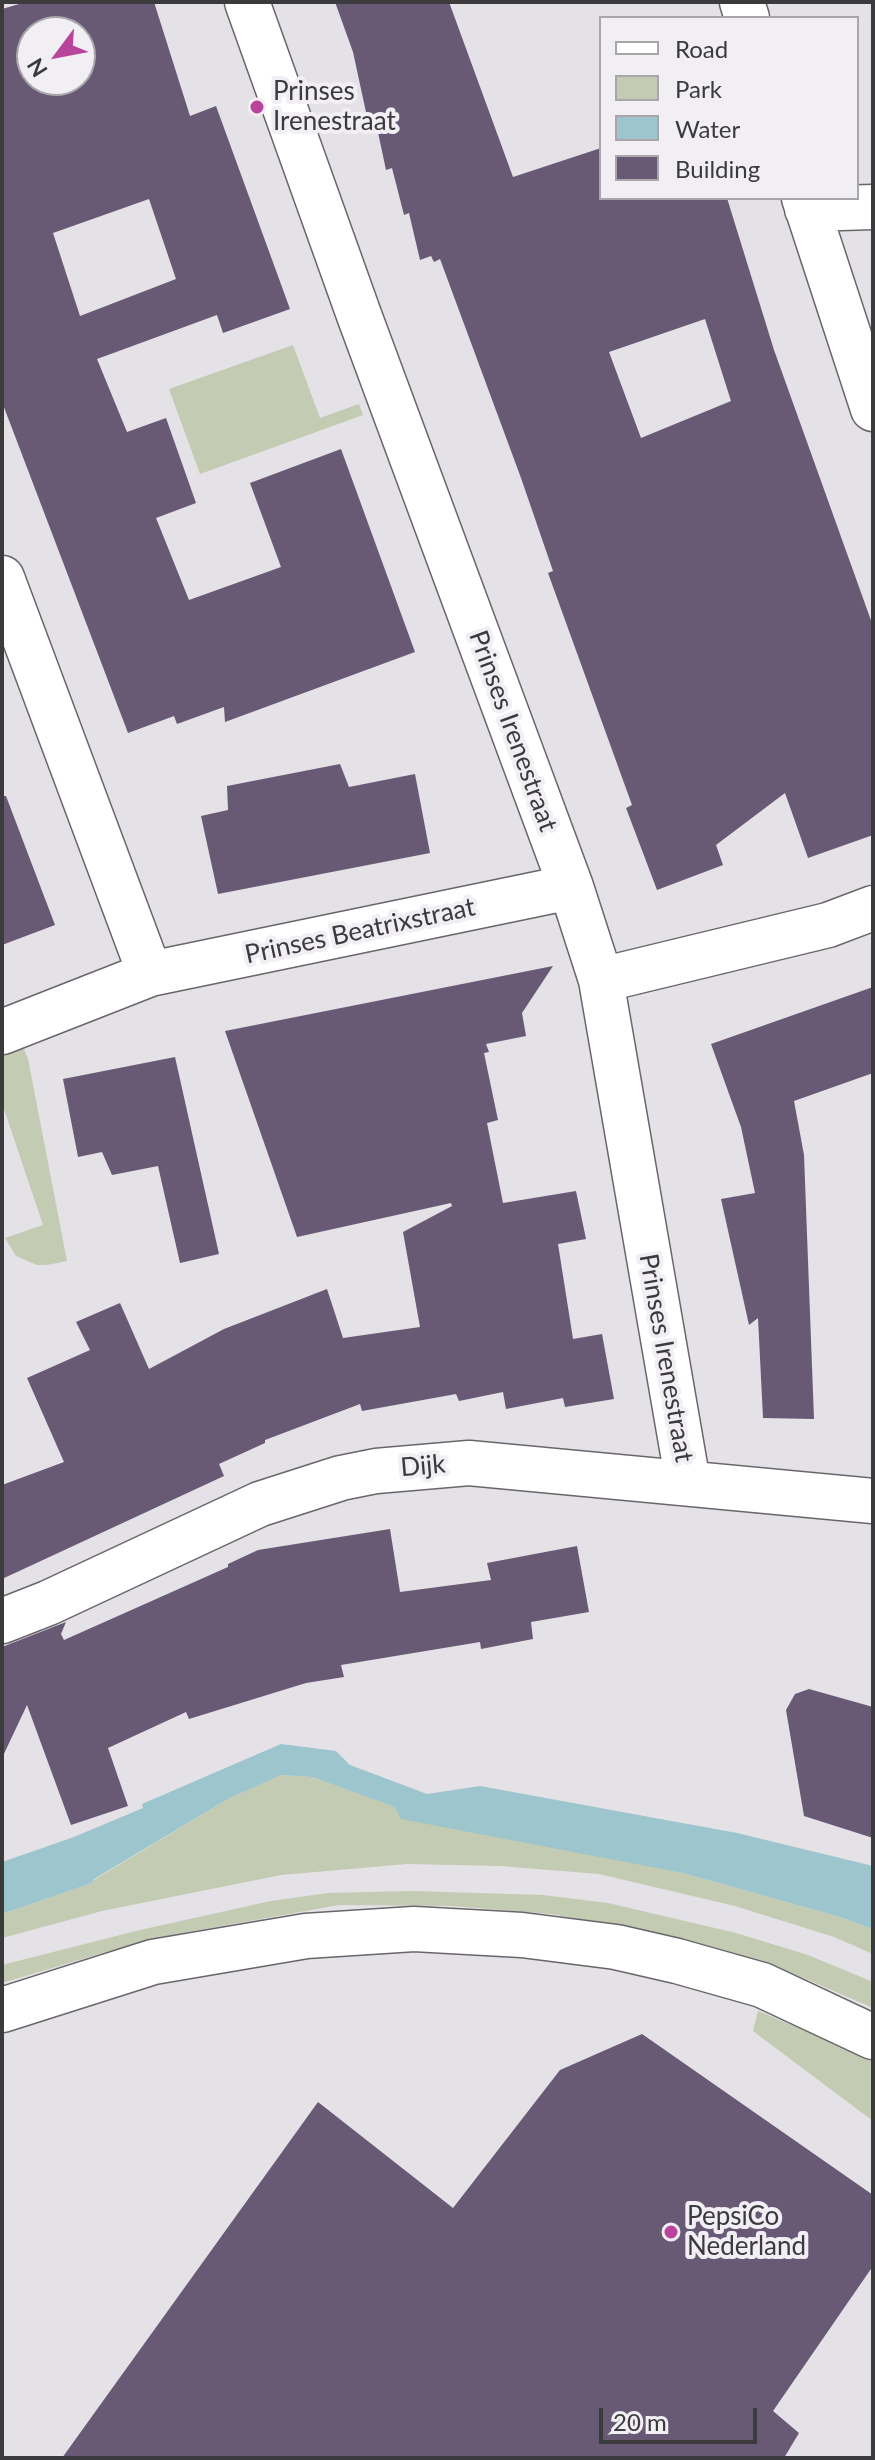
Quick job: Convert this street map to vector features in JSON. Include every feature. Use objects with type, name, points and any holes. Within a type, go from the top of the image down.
[{"type":"street","name":"Prinses Irenestraat","points":[[247,2],[343,272],[571,887],[601,980],[688,1483]]},
{"type":"street","points":[[873,207],[806,203],[873,409]]},
{"type":"street","points":[[2,578],[150,974]]},
{"type":"street","name":"Prinses Beatrixstraat","points":[[2,1032],[150,974],[571,887]]},
{"type":"street","points":[[601,980],[828,925],[873,908]]},
{"type":"street","name":"Dijk","points":[[2,1621],[48,1603],[260,1504],[341,1478],[376,1471],[469,1463],[873,1501]]},
{"type":"street","points":[[2,2010],[153,1962],[306,1936],[414,1929],[522,1935],[616,1947],[677,1961],[762,1985],[873,2037]]},
{"type":"green space","points":[[293,345],[320,418],[359,404],[363,415],[200,474],[169,389]]},
{"type":"green space","points":[[22,1044],[28,1059],[67,1261],[47,1265],[37,1265],[16,1256],[5,1238],[43,1225],[2,1103],[2,1052]]},
{"type":"green space","points":[[281,1775],[312,1777],[399,1810],[683,1873],[840,1917],[873,1929],[873,1954],[834,1937],[735,1906],[599,1874],[500,1866],[407,1864],[281,1875],[102,1911],[2,1938],[2,1914],[92,1883],[228,1799]]},
{"type":"green space","points":[[411,1891],[543,1895],[608,1903],[736,1933],[808,1955],[873,1982],[873,2008],[792,1973],[717,1948],[551,1914],[452,1906],[339,1905],[188,1932],[102,1953],[2,1983],[2,1965],[140,1930],[271,1901],[328,1893]]},
{"type":"green space","points":[[758,2011],[873,2059],[873,2121],[753,2031]]},
{"type":"water","points":[[281,1744],[336,1751],[350,1765],[427,1794],[480,1786],[737,1833],[873,1866],[873,1929],[683,1873],[401,1819],[395,1807],[312,1777],[281,1775],[228,1799],[92,1883],[2,1914],[2,1862],[74,1837],[143,1808],[142,1804]]},
{"type":"building","points":[[26,2],[154,2],[190,116],[216,106],[290,309],[223,333],[217,315],[97,359],[127,432],[166,418],[196,503],[156,518],[189,600],[281,567],[250,483],[341,449],[415,652],[225,722],[224,707],[177,724],[174,716],[128,733],[2,402],[2,9]],"holes":[[[149,199],[176,279],[80,316],[53,233]]]},
{"type":"building","points":[[335,2],[449,2],[513,177],[599,149],[599,200],[728,200],[774,350],[873,626],[873,835],[808,858],[785,793],[716,845],[723,865],[657,890],[626,808],[632,805],[548,573],[553,571],[440,259],[434,262],[431,256],[420,260],[409,213],[404,215],[392,168],[386,170],[376,123],[369,126],[353,52]],"holes":[[[705,319],[731,401],[641,438],[609,352]]]},
{"type":"building","points":[[340,764],[349,787],[415,774],[430,853],[218,894],[201,816],[228,810],[227,786]]},
{"type":"building","points":[[2,796],[6,796],[55,925],[2,945]]},
{"type":"building","points":[[553,966],[522,1013],[526,1036],[486,1044],[489,1052],[484,1053],[498,1120],[487,1123],[503,1203],[576,1191],[586,1239],[558,1244],[573,1339],[602,1334],[614,1399],[565,1407],[563,1398],[506,1409],[503,1392],[459,1401],[456,1394],[362,1411],[360,1404],[265,1440],[265,1443],[219,1464],[224,1476],[2,1579],[2,1485],[64,1462],[27,1378],[90,1350],[76,1322],[120,1303],[149,1369],[224,1329],[327,1289],[343,1338],[420,1327],[403,1232],[452,1206],[451,1203],[297,1237],[225,1031]]},
{"type":"building","points":[[873,987],[873,1073],[794,1101],[804,1155],[814,1419],[763,1418],[758,1318],[749,1325],[721,1199],[755,1193],[741,1127],[711,1044]]},
{"type":"building","points":[[175,1057],[219,1254],[180,1263],[158,1166],[112,1175],[102,1152],[78,1157],[63,1079]]},
{"type":"building","points":[[390,1529],[400,1592],[491,1580],[487,1563],[577,1546],[589,1612],[531,1622],[533,1639],[481,1649],[480,1642],[341,1665],[344,1677],[306,1683],[189,1719],[186,1712],[108,1748],[128,1806],[71,1825],[27,1705],[2,1758],[2,1647],[66,1622],[61,1634],[64,1640],[228,1567],[228,1564],[258,1550]]},
{"type":"building","points":[[809,1689],[873,1707],[873,1838],[804,1816],[786,1710],[795,1694]]},
{"type":"building","name":"PepsiCo Nederland","points":[[642,2034],[873,2195],[873,2266],[773,2411],[799,2433],[784,2458],[62,2458],[318,2102],[453,2208],[560,2070]]},
{"type":"place","name":"Prinses Irenestraat","points":[[257,107]]},
{"type":"place","name":"PepsiCo Nederland","points":[[671,2232]]}]
